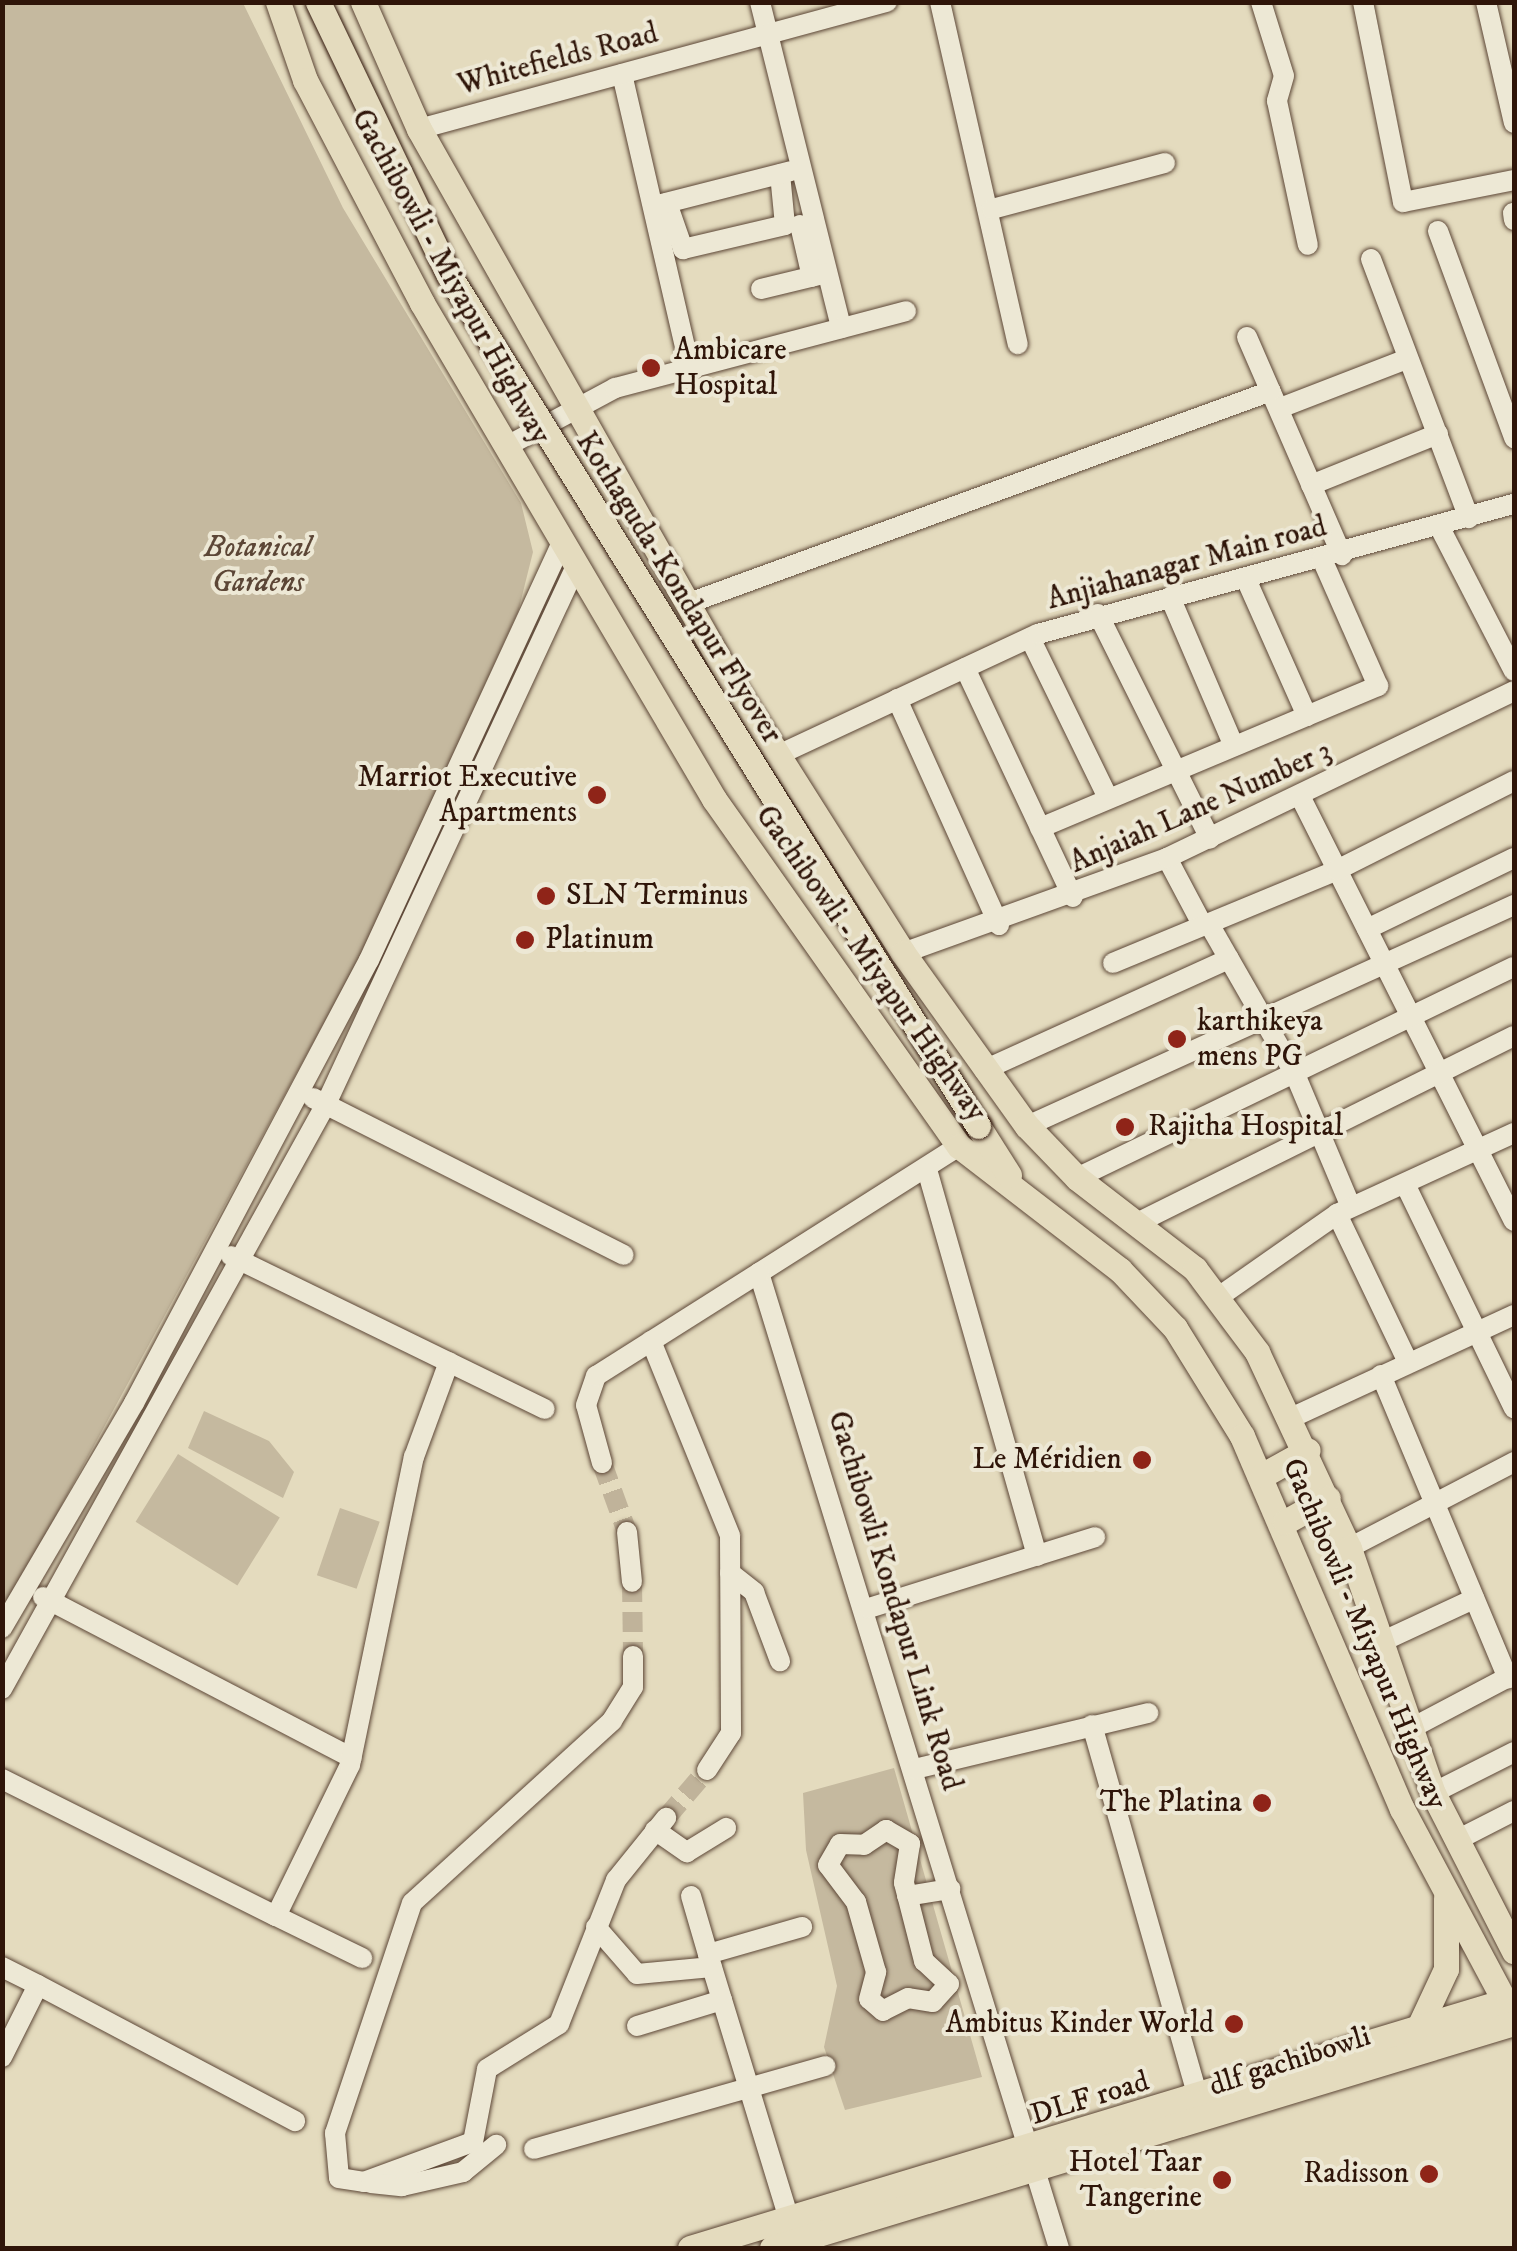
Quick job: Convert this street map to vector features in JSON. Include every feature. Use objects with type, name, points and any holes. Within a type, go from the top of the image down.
[{"type":"main road","name":"Gachibowli - Miyapur Highway","points":[[278,2],[305,80],[507,446],[714,800],[959,1146],[1018,1188],[1175,1328],[1264,1474],[1446,1896],[1511,2014]]},
{"type":"main road","name":"Kothaguda-Kondapur Flyover","points":[[318,2],[449,275],[1018,1188]]},
{"type":"main road","name":"Gachibowli - Miyapur Highway","points":[[363,2],[420,128],[688,603],[776,756],[903,953],[1027,1126],[1077,1178],[1220,1296],[1308,1450],[1349,1548],[1406,1731],[1433,1794],[1514,1951]]},
{"type":"main road","points":[[1264,1474],[1308,1450]]},
{"type":"main road","points":[[1285,1522],[1328,1498]]},
{"type":"main road","points":[[1417,2031],[1446,1969],[1446,1896]]},
{"type":"main road","name":"DLF road","points":[[690,2248],[789,2219],[1030,2164],[1199,2100],[1417,2031],[1511,2014]]},
{"type":"main road","name":"dlf gachibowli","points":[[772,2248],[1030,2164],[1480,2034],[1511,2014]]},
{"type":"street","points":[[760,2],[791,171],[819,271],[841,328]]},
{"type":"street","name":"Whitefields Road","points":[[420,128],[887,2]]},
{"type":"street","points":[[940,2],[992,209],[1018,344]]},
{"type":"street","points":[[1261,2],[1284,76],[1278,101],[1308,245]]},
{"type":"street","points":[[1363,2],[1398,192],[1412,204],[1514,180]]},
{"type":"street","points":[[1486,2],[1514,123]]},
{"type":"street","points":[[622,74],[660,205],[665,259],[690,368]]},
{"type":"street","points":[[992,209],[1165,163]]},
{"type":"street","points":[[660,205],[791,171]]},
{"type":"street","points":[[660,205],[683,249],[785,225],[791,171]]},
{"type":"street","points":[[665,259],[807,223]]},
{"type":"street","points":[[1438,231],[1514,438]]},
{"type":"street","points":[[1371,259],[1468,518]]},
{"type":"street","points":[[761,289],[819,271]]},
{"type":"street","points":[[507,446],[577,404],[690,368],[906,311]]},
{"type":"street","points":[[1040,828],[1378,686],[1311,485],[1247,337]]},
{"type":"street","points":[[688,603],[1275,400],[1407,359]]},
{"type":"street","points":[[1311,485],[1438,434]]},
{"type":"street","name":"Anjiahanagar Main road","points":[[776,756],[1030,638],[1098,614],[1246,580],[1514,504]]},
{"type":"street","points":[[1439,526],[1514,671]]},
{"type":"street","points":[[2,1628],[216,1248],[299,1091],[563,541]]},
{"type":"street","points":[[2,1688],[326,1104],[576,564]]},
{"type":"street","points":[[1246,580],[1306,716]]},
{"type":"street","points":[[1170,597],[1234,746]]},
{"type":"street","points":[[1098,614],[1210,839]]},
{"type":"street","points":[[1030,638],[1108,798]]},
{"type":"street","points":[[965,668],[1073,898]]},
{"type":"street","name":"Anjaiah Lane Number 3","points":[[903,953],[964,928],[999,925],[1167,858],[1302,800],[1514,692]]},
{"type":"street","points":[[897,699],[999,925]]},
{"type":"street","points":[[1113,964],[1337,870],[1514,781]]},
{"type":"street","points":[[1302,800],[1514,1222]]},
{"type":"street","points":[[1167,858],[1295,1074],[1344,1211],[1408,1362]]},
{"type":"street","points":[[1367,930],[1514,858]]},
{"type":"street","points":[[1027,1126],[1514,904]]},
{"type":"street","points":[[984,1070],[1228,959]]},
{"type":"street","points":[[1077,1178],[1414,1020],[1514,967]]},
{"type":"street","points":[[1135,1224],[1514,1036]]},
{"type":"street","points":[[299,1091],[624,1255]]},
{"type":"street","points":[[1220,1296],[1344,1211],[1406,1186],[1514,1133]]},
{"type":"street","points":[[602,1462],[589,1389],[608,1365],[928,1173],[959,1146]]},
{"type":"street","points":[[928,1173],[1037,1556]]},
{"type":"street","points":[[1406,1186],[1514,1408]]},
{"type":"street","points":[[216,1248],[545,1408]]},
{"type":"street","name":"Gachibowli Kondapur Link Road","points":[[760,1273],[868,1608],[1030,2164],[1059,2248]]},
{"type":"street","points":[[1291,1418],[1514,1315]]},
{"type":"street","points":[[652,1341],[730,1536],[731,1734],[707,1770]]},
{"type":"street","points":[[276,1916],[352,1758],[414,1457],[449,1362]]},
{"type":"street","points":[[1381,1374],[1474,1599],[1511,1676],[1406,1731]]},
{"type":"street","points":[[1349,1548],[1514,1462]]},
{"type":"street","points":[[626,1532],[632,1582]]},
{"type":"street","points":[[868,1608],[1095,1537]]},
{"type":"street","points":[[730,1573],[754,1592],[780,1661]]},
{"type":"street","points":[[26,1588],[352,1758]]},
{"type":"street","points":[[1378,1643],[1474,1599]]},
{"type":"street","points":[[496,2146],[478,2166],[446,2177],[364,2182],[339,2178],[332,2146],[412,1903],[612,1721],[633,1687],[634,1656]]},
{"type":"street","points":[[915,1769],[1148,1713]]},
{"type":"street","points":[[1092,1725],[1199,2100]]},
{"type":"street","points":[[1433,1794],[1514,1752]]},
{"type":"street","points":[[2,1778],[362,1958]]},
{"type":"street","points":[[1457,1840],[1514,1812]]},
{"type":"street","points":[[364,2182],[473,2142],[487,2069],[559,2024],[623,1868],[661,1824],[687,1852],[726,1828]]},
{"type":"street","points":[[886,1830],[903,1834],[912,1855],[907,1896],[925,1963],[949,1984],[933,2002],[908,1998],[878,2010],[856,1902],[828,1870],[832,1851],[886,1830]]},
{"type":"street","points":[[907,1896],[950,1889]]},
{"type":"street","points":[[691,1896],[789,2219]]},
{"type":"street","points":[[596,1927],[638,1974],[710,1960],[802,1927]]},
{"type":"street","points":[[2,1967],[294,2121]]},
{"type":"street","points":[[2,2058],[38,1985]]},
{"type":"street","points":[[638,2026],[722,2000]]},
{"type":"street","points":[[534,2149],[825,2066]]},
{"type":"green space","name":"Botanical Gardens","points":[[3,3],[243,3],[343,208],[521,503],[533,552],[518,612],[364,949],[3,1613]]},
{"type":"green space","points":[[204,1411],[269,1441],[294,1472],[283,1498],[188,1448]]},
{"type":"green space","points":[[178,1454],[280,1518],[237,1585],[136,1522]]},
{"type":"green space","points":[[340,1508],[380,1522],[357,1589],[317,1575]]},
{"type":"green space","points":[[894,1768],[982,2077],[845,2110],[824,2047],[837,1986],[806,1850],[803,1793]]},
{"type":"tunnel","points":[[602,1463],[627,1532]]},
{"type":"tunnel","points":[[632,1582],[633,1656]]},
{"type":"tunnel","points":[[666,1818],[707,1770]]},
{"type":"place","name":"Ambicare Hospital","points":[[651,368]]},
{"type":"place","name":"Marriot Executive Apartments","points":[[597,795]]},
{"type":"place","name":"SLN Terminus","points":[[546,896]]},
{"type":"place","name":"Platinum","points":[[525,940]]},
{"type":"place","name":"karthikeya mens PG","points":[[1177,1039]]},
{"type":"place","name":"Rajitha Hospital","points":[[1125,1127]]},
{"type":"place","name":"Le Méridien","points":[[1142,1460]]},
{"type":"place","name":"The Platina","points":[[1262,1803]]},
{"type":"place","name":"Ambitus Kinder World","points":[[1234,2024]]},
{"type":"place","name":"Radisson","points":[[1429,2174]]},
{"type":"place","name":"Hotel Taar Tangerine","points":[[1222,2180]]}]
